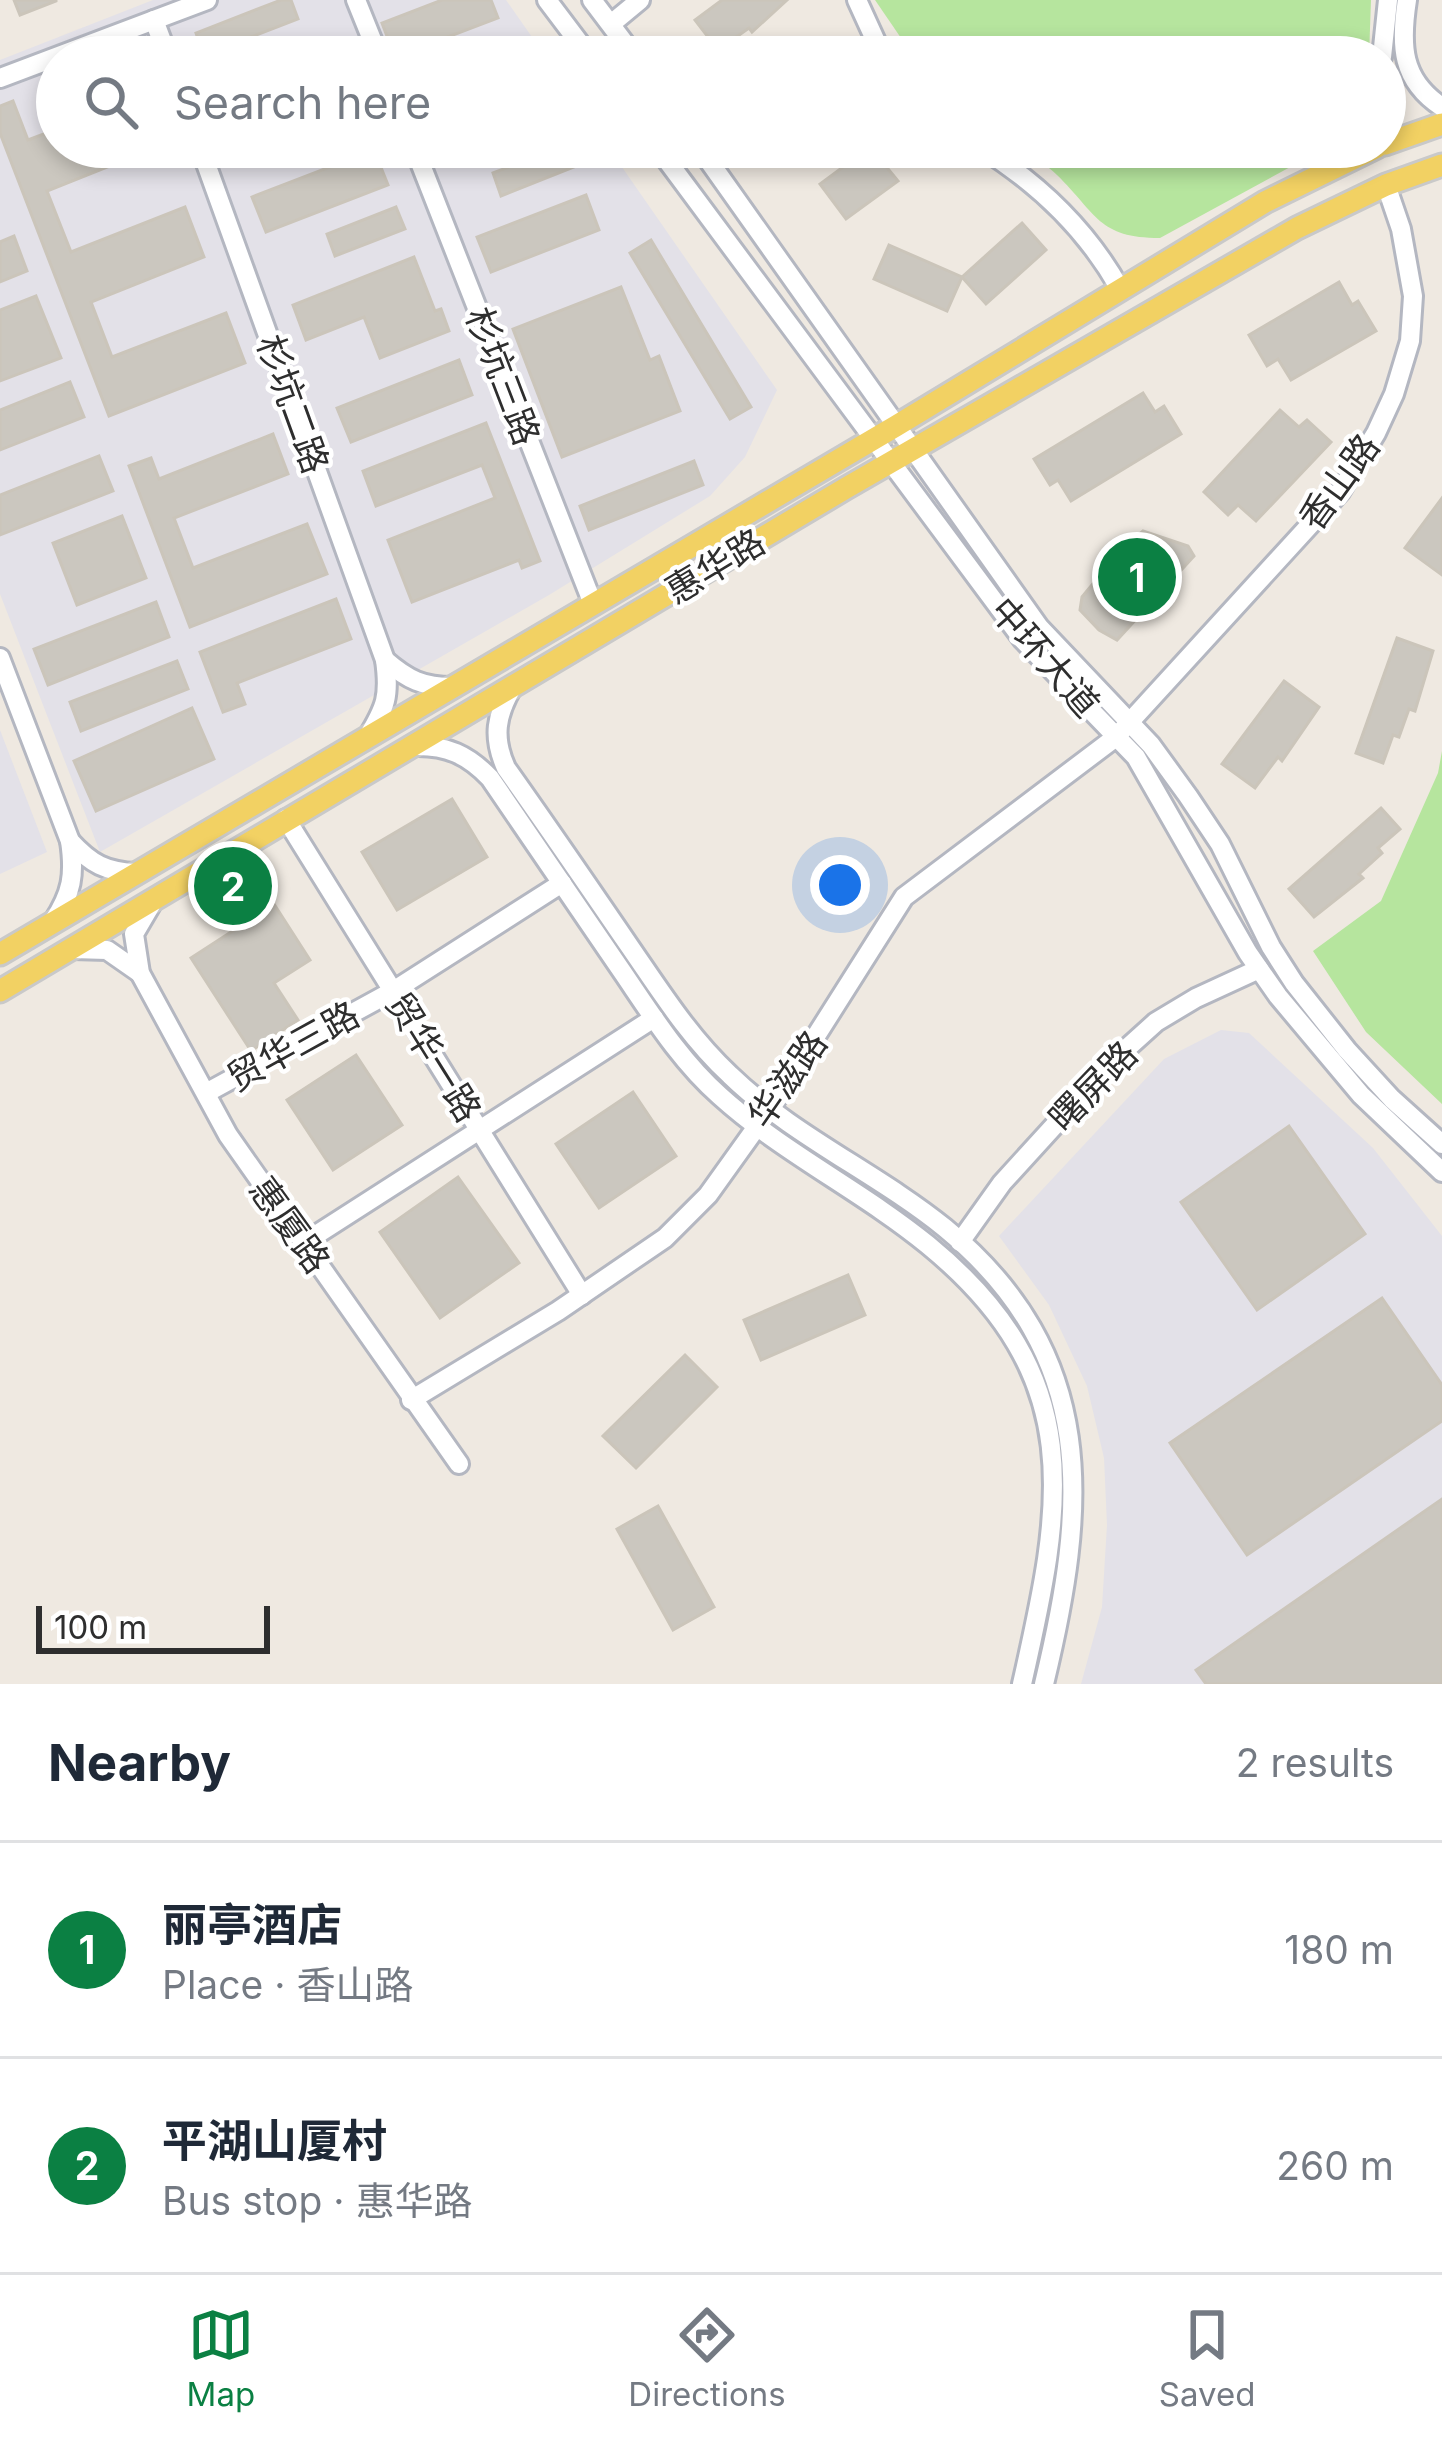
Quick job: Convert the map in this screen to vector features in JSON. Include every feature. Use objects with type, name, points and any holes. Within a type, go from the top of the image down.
[{"type":"main road","points":[[1406,137],[1442,124]]},
{"type":"main road","name":"惠华路","points":[[0,991],[890,462],[1297,228],[1386,185],[1442,165]]},
{"type":"main road","name":"惠华路","points":[[0,954],[1325,168]]},
{"type":"street","points":[[112,36],[207,0]]},
{"type":"street","points":[[356,0],[371,36]]},
{"type":"street","points":[[547,0],[574,36]]},
{"type":"street","points":[[592,0],[620,36]]},
{"type":"street","points":[[611,24],[640,0]]},
{"type":"street","points":[[857,0],[873,36]]},
{"type":"street","points":[[1384,36],[1388,0]]},
{"type":"street","points":[[1402,36],[1407,0]]},
{"type":"street","points":[[154,20],[160,36]]},
{"type":"street","points":[[0,78],[36,64]]},
{"type":"street","points":[[1406,64],[1420,89],[1442,107]]},
{"type":"street","name":"杉坑二路","points":[[208,168],[386,660]]},
{"type":"street","name":"杉坑三路","points":[[422,168],[592,604]]},
{"type":"street","name":"中环大道","points":[[673,168],[1023,640],[1122,729],[1150,745],[1220,844],[1294,983],[1439,1153]]},
{"type":"street","name":"中环大道","points":[[714,168],[1039,627],[1122,729],[1259,969],[1361,1095],[1439,1153]]},
{"type":"street","points":[[1013,168],[1097,249],[1120,289]]},
{"type":"street","name":"香山路","points":[[1122,729],[1340,491],[1376,433],[1410,341],[1413,296],[1401,229],[1386,185]]},
{"type":"street","points":[[0,658],[70,841],[72,885],[53,922]]},
{"type":"street","points":[[386,660],[406,679],[428,687],[453,687]]},
{"type":"street","points":[[367,738],[389,690],[386,660]]},
{"type":"street","points":[[513,686],[500,708],[496,729],[506,767],[682,1022],[734,1080],[959,1242],[1007,1292],[1058,1380],[1070,1431],[1072,1500],[1059,1624],[1044,1684]]},
{"type":"street","name":"华滋路","points":[[411,1400],[665,1238],[708,1195],[772,1107],[904,897],[1122,729]]},
{"type":"street","points":[[414,746],[436,745],[475,762],[490,778],[654,1018],[721,1097],[928,1245],[986,1300],[1042,1393],[1053,1436],[1053,1534],[1022,1684]]},
{"type":"street","name":"贸华一路","points":[[286,818],[582,1294]]},
{"type":"street","points":[[70,841],[91,863],[112,872],[137,873]]},
{"type":"street","name":"贸华三路","points":[[206,1093],[393,991],[562,883]]},
{"type":"street","points":[[140,973],[134,934],[156,899]]},
{"type":"street","points":[[73,949],[106,950],[140,973]]},
{"type":"street","name":"曙屏路","points":[[959,1242],[1002,1183],[1115,1059],[1156,1022],[1259,969]]},
{"type":"street","name":"惠厦路","points":[[140,973],[243,1160],[460,1464]]},
{"type":"street","points":[[305,1242],[654,1018]]},
{"type":"shaded area","points":[[153,0],[506,0],[531,36],[61,36]]},
{"type":"shaded area","points":[[36,46],[36,168],[623,168],[777,390],[745,457],[710,496],[549,595],[100,852],[0,594],[0,60]]},
{"type":"shaded area","points":[[0,730],[47,852],[0,874]]},
{"type":"shaded area","points":[[1221,1030],[1249,1033],[1373,1148],[1442,1236],[1442,1684],[1081,1684],[1102,1607],[1107,1525],[1104,1458],[1087,1386],[1049,1305],[999,1236],[1164,1059]]},
{"type":"green space","points":[[875,0],[1371,0],[1370,36],[900,36]]},
{"type":"green space","points":[[1048,168],[1288,168],[1160,238],[1111,228]]},
{"type":"green space","points":[[1442,751],[1442,1104],[1366,1032],[1313,951],[1381,901],[1438,773]]},
{"type":"building","points":[[14,0],[56,0],[56,1],[20,15]]},
{"type":"building","points":[[281,0],[291,0],[298,19],[254,36],[196,33]]},
{"type":"building","points":[[442,0],[491,0],[498,18],[450,36],[387,36],[382,23]]},
{"type":"building","points":[[722,0],[787,0],[752,32],[749,28],[738,36],[707,36],[695,20]]},
{"type":"building","points":[[13,101],[28,140],[36,137],[36,168],[104,168],[47,191],[71,252],[185,207],[204,257],[91,302],[112,357],[226,313],[245,363],[109,416],[0,133],[0,106]]},
{"type":"building","points":[[327,168],[381,168],[388,185],[266,232],[252,197]]},
{"type":"building","points":[[506,168],[571,168],[501,196],[493,173]]},
{"type":"building","points":[[842,168],[887,168],[898,181],[846,219],[820,184]]},
{"type":"building","points":[[586,195],[599,230],[491,272],[477,237]]},
{"type":"building","points":[[396,207],[405,229],[335,256],[327,234]]},
{"type":"building","points":[[1022,223],[1046,250],[986,304],[962,277]]},
{"type":"building","points":[[14,236],[27,271],[0,282],[0,242]]},
{"type":"building","points":[[651,240],[751,407],[730,419],[630,253]]},
{"type":"building","points":[[889,245],[962,277],[947,311],[874,279]]},
{"type":"building","points":[[414,257],[435,311],[441,309],[449,331],[380,358],[364,317],[306,340],[293,305]]},
{"type":"building","points":[[1339,282],[1352,305],[1358,301],[1376,331],[1291,380],[1278,359],[1267,366],[1249,335]]},
{"type":"building","points":[[621,287],[650,360],[659,356],[680,411],[562,457],[513,329]]},
{"type":"building","points":[[36,296],[61,358],[0,381],[0,310]]},
{"type":"building","points":[[459,360],[472,395],[351,442],[337,408]]},
{"type":"building","points":[[70,382],[84,417],[0,450],[0,410]]},
{"type":"building","points":[[1143,393],[1155,412],[1164,406],[1181,434],[1071,501],[1058,480],[1050,485],[1034,459]]},
{"type":"building","points":[[1280,410],[1299,427],[1307,420],[1331,442],[1256,521],[1238,505],[1228,515],[1204,492]]},
{"type":"building","points":[[486,423],[540,561],[522,568],[519,560],[412,602],[388,540],[495,498],[482,465],[376,506],[363,471]]},
{"type":"building","points":[[273,434],[288,474],[174,518],[193,568],[307,524],[327,574],[190,627],[129,466],[151,458],[159,479]]},
{"type":"building","points":[[99,456],[113,491],[0,535],[0,495]]},
{"type":"building","points":[[694,461],[703,485],[589,530],[580,506]]},
{"type":"building","points":[[1442,498],[1442,575],[1405,548]]},
{"type":"building","points":[[122,516],[146,578],[77,605],[53,543]]},
{"type":"building","points":[[1143,531],[1188,546],[1194,556],[1117,640],[1080,610],[1082,597]]},
{"type":"building","points":[[336,599],[351,639],[237,683],[245,704],[223,712],[200,652]]},
{"type":"building","points":[[156,602],[169,637],[48,685],[34,649]]},
{"type":"building","points":[[1397,638],[1433,651],[1415,711],[1409,709],[1399,737],[1393,735],[1383,763],[1356,753]]},
{"type":"building","points":[[177,661],[188,689],[81,731],[70,702]]},
{"type":"building","points":[[1284,681],[1319,707],[1282,761],[1278,757],[1255,788],[1222,764]]},
{"type":"building","points":[[192,708],[214,759],[96,811],[74,761]]},
{"type":"building","points":[[452,799],[487,857],[397,910],[362,852]]},
{"type":"building","points":[[1381,808],[1400,829],[1378,848],[1382,853],[1359,874],[1363,878],[1314,917],[1289,889]]},
{"type":"building","points":[[274,904],[310,960],[274,983],[298,1020],[251,1051],[191,958]]},
{"type":"building","points":[[356,1055],[402,1125],[333,1170],[287,1100]]},
{"type":"building","points":[[633,1092],[676,1156],[599,1208],[556,1144]]},
{"type":"building","points":[[1289,1126],[1365,1234],[1257,1310],[1181,1202]]},
{"type":"building","points":[[458,1177],[519,1263],[440,1318],[380,1232]]},
{"type":"building","points":[[848,1275],[865,1315],[761,1360],[744,1320]]},
{"type":"building","points":[[1382,1298],[1442,1385],[1442,1421],[1247,1555],[1170,1443]]},
{"type":"building","points":[[685,1355],[717,1387],[636,1468],[603,1436]]},
{"type":"building","points":[[1442,1499],[1442,1684],[1206,1684],[1196,1670]]},
{"type":"building","points":[[658,1506],[714,1607],[673,1630],[617,1529]]},
{"type":"place","name":"丽亭酒店","points":[[1137,577]]},
{"type":"place","name":"平湖山厦村","points":[[233,886]]}]
